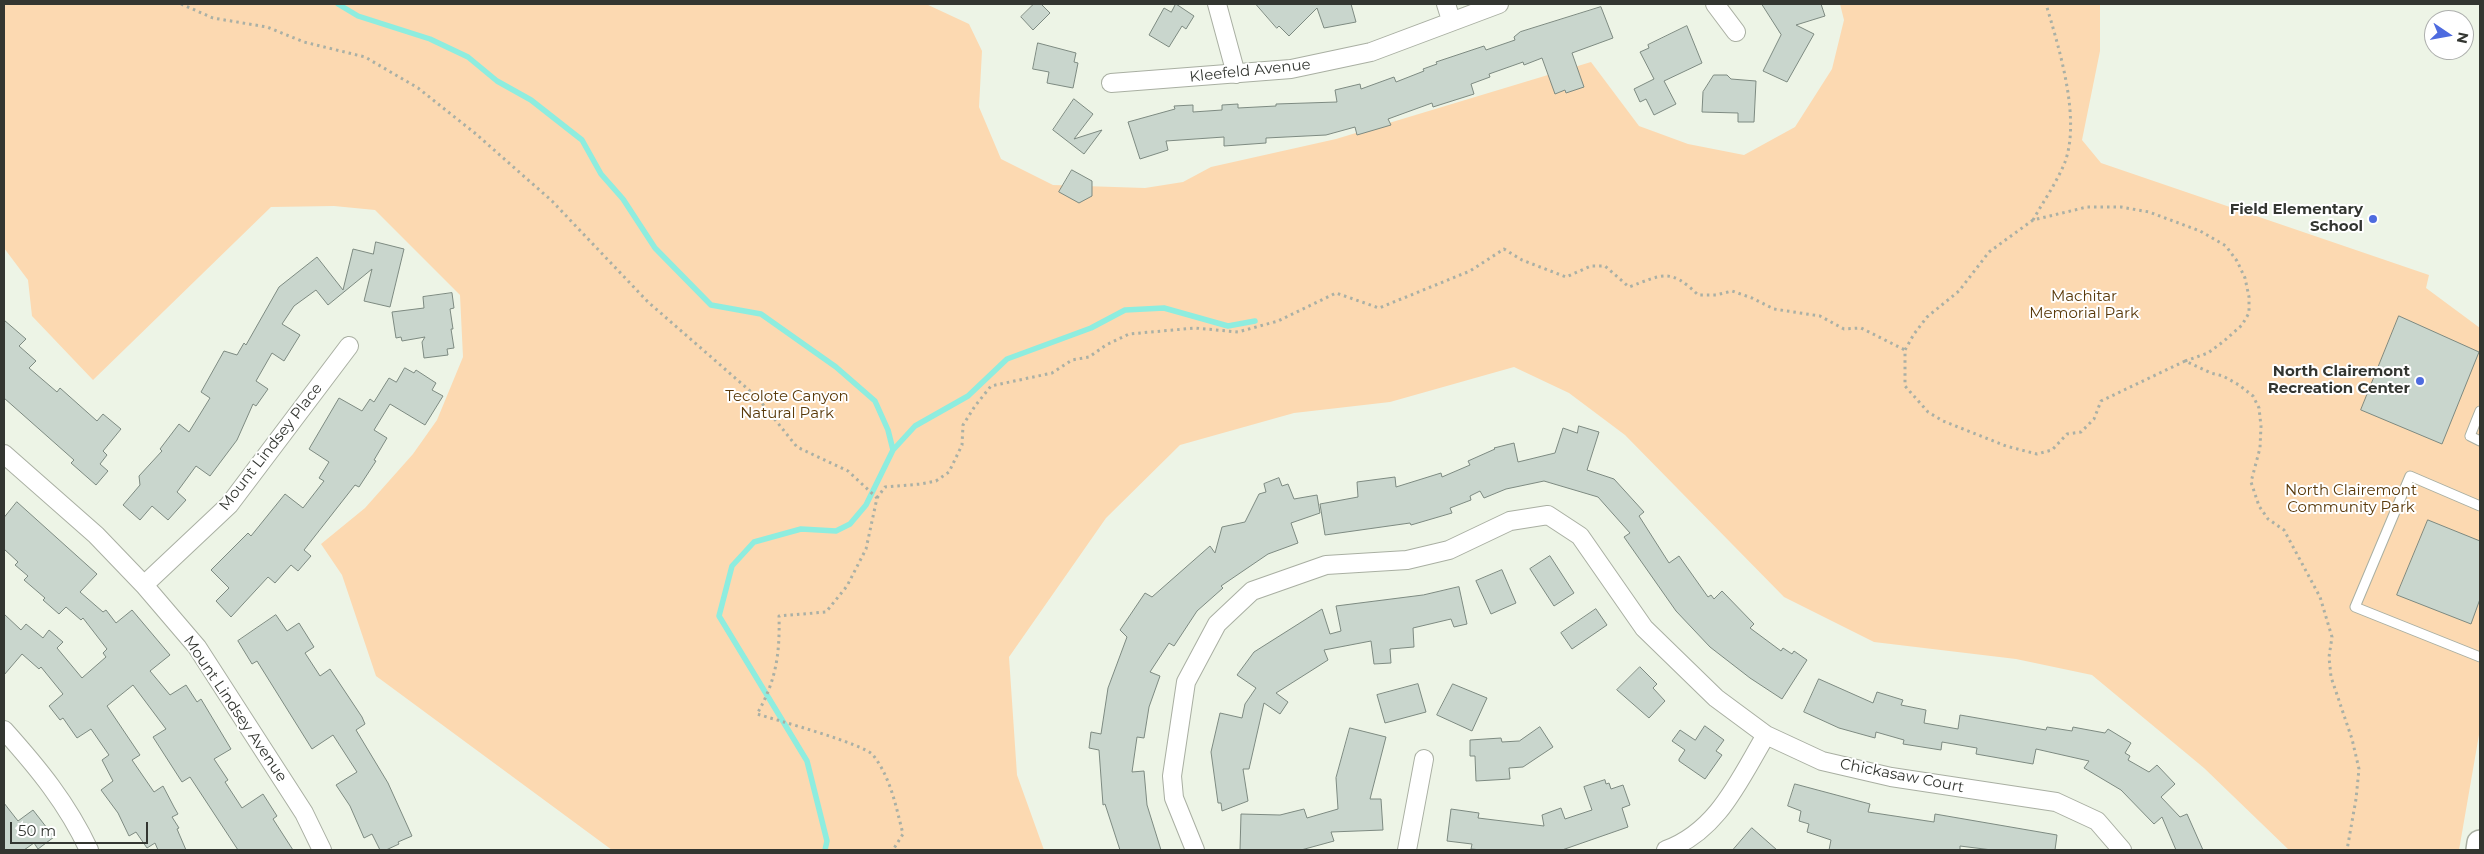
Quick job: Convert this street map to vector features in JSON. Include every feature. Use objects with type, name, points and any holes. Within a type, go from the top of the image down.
[{"type":"street","points":[[1217,4],[1236,74]]},
{"type":"street","name":"Kleefeld Avenue","points":[[1111,83],[1291,69],[1371,52],[1448,12],[1499,4]]},
{"type":"street","points":[[1715,4],[1736,32]]},
{"type":"street","name":"Mount Lindsey Place","points":[[144,585],[229,505],[349,346]]},
{"type":"street","name":"Mount Lindsey Avenue","points":[[4,454],[96,535],[144,585],[197,647],[304,813],[322,850]]},
{"type":"street","name":"Chickasaw Court","points":[[1194,850],[1174,798],[1172,776],[1186,682],[1217,624],[1252,591],[1326,564],[1407,560],[1449,550],[1510,521],[1548,515],[1580,536],[1644,628],[1716,698],[1766,734],[1822,761],[1891,777],[2056,802],[2097,821],[2122,850]]},
{"type":"street","points":[[4,730],[34,764],[73,816],[89,850]]},
{"type":"street","points":[[1666,850],[1702,830],[1722,810],[1766,734]]},
{"type":"street","points":[[1407,850],[1424,759]]},
{"type":"street","points":[[2479,850],[2480,843]]},
{"type":"lane","points":[[2480,411],[2470,436],[2480,440]]},
{"type":"lane","points":[[2480,506],[2410,476],[2355,607],[2480,657]]},
{"type":"path","points":[[181,4],[213,18],[267,27],[304,42],[365,57],[418,88],[476,134],[552,201],[648,302],[757,397],[797,446],[848,471],[877,498]]},
{"type":"path","points":[[2033,220],[2065,162],[2072,113],[2057,41],[2046,4]]},
{"type":"path","points":[[2087,207],[2121,208],[2150,212],[2200,231],[2226,246],[2245,278],[2249,297],[2249,313],[2242,326],[2208,353],[2185,361],[2101,401],[2094,420],[2081,432],[2067,434],[2052,450],[2037,454],[2006,446],[1944,421],[1928,412],[1905,386],[1905,350],[1927,317],[1959,291],[1989,252],[2033,220],[2087,207]]},
{"type":"path","points":[[894,850],[903,834],[891,786],[872,754],[835,738],[757,714],[770,693],[780,651],[779,616],[826,612],[846,586],[866,549],[877,498],[885,487],[921,484],[936,480],[949,472],[962,445],[963,425],[974,406],[991,386],[1052,373],[1072,360],[1089,357],[1106,345],[1129,334],[1196,328],[1238,332],[1278,320],[1336,293],[1379,308],[1470,271],[1504,249],[1522,260],[1566,277],[1590,266],[1605,266],[1629,287],[1664,275],[1685,282],[1698,295],[1716,295],[1732,291],[1774,309],[1820,316],[1844,329],[1861,328],[1905,350]]},
{"type":"path","points":[[2185,361],[2211,373],[2223,376],[2239,385],[2254,396],[2259,408],[2262,426],[2260,448],[2251,482],[2259,506],[2268,519],[2284,530],[2320,597],[2332,637],[2329,657],[2332,677],[2352,739],[2358,769],[2356,799],[2347,850]]},
{"type":"green space","name":"Tecolote Canyon Natural Park","points":[[4,4],[926,4],[969,24],[982,51],[979,107],[1001,159],[1053,185],[1145,188],[1183,182],[1211,167],[1336,139],[1591,62],[1639,126],[1688,144],[1744,155],[1795,127],[1832,69],[1844,20],[1840,4],[2100,4],[2100,51],[2082,140],[2101,163],[2429,275],[2426,288],[2480,328],[2480,729],[2459,850],[2289,850],[2204,768],[2092,675],[2016,659],[1874,642],[1784,597],[1625,435],[1569,393],[1514,367],[1390,402],[1294,413],[1180,445],[1106,518],[1009,657],[1017,775],[1044,850],[612,850],[376,676],[342,575],[321,544],[365,508],[413,454],[437,420],[463,357],[460,295],[375,210],[334,206],[271,207],[93,380],[32,316],[28,280],[4,248]]},
{"type":"building","points":[[1034,4],[1041,4],[1050,13],[1033,30],[1021,17]]},
{"type":"building","points":[[1176,4],[1194,16],[1186,29],[1182,26],[1169,47],[1149,35],[1164,8],[1171,12]]},
{"type":"building","points":[[1256,4],[1351,4],[1356,22],[1324,28],[1317,8],[1289,36],[1279,26],[1277,28]]},
{"type":"building","points":[[1762,4],[1821,4],[1825,16],[1796,25],[1814,34],[1787,82],[1763,71],[1781,35]]},
{"type":"building","points":[[1601,7],[1613,38],[1572,53],[1584,87],[1566,93],[1565,90],[1555,94],[1542,58],[1524,65],[1523,62],[1489,74],[1490,77],[1471,84],[1474,94],[1433,107],[1432,103],[1388,119],[1391,125],[1357,135],[1355,127],[1326,135],[1266,138],[1266,143],[1224,146],[1224,137],[1166,141],[1168,150],[1140,159],[1128,122],[1175,109],[1174,106],[1193,105],[1193,112],[1222,110],[1222,105],[1238,104],[1238,108],[1276,106],[1276,104],[1337,102],[1335,90],[1360,84],[1361,89],[1394,77],[1396,82],[1424,71],[1423,69],[1437,64],[1436,62],[1484,46],[1486,50],[1515,40],[1514,37],[1520,32]]},
{"type":"building","points":[[1687,26],[1702,63],[1664,81],[1676,104],[1654,115],[1646,99],[1640,102],[1634,89],[1654,79],[1640,52],[1649,48],[1648,45]]},
{"type":"building","points":[[1038,43],[1076,53],[1074,62],[1078,63],[1073,88],[1047,83],[1049,72],[1033,69]]},
{"type":"building","points":[[1714,75],[1727,75],[1731,79],[1756,81],[1754,122],[1738,122],[1738,113],[1702,112],[1703,92]]},
{"type":"building","points":[[1074,99],[1093,114],[1074,139],[1102,130],[1084,154],[1053,130]]},
{"type":"building","points":[[1072,170],[1092,181],[1092,196],[1079,203],[1059,192]]},
{"type":"building","points":[[376,242],[404,249],[390,307],[364,301],[372,269],[328,305],[316,290],[294,306],[282,324],[300,335],[284,361],[272,353],[256,381],[268,389],[256,406],[253,404],[237,440],[210,476],[196,466],[177,492],[186,500],[168,520],[152,506],[140,520],[123,505],[140,485],[139,476],[162,451],[160,449],[179,424],[189,432],[210,398],[201,392],[224,351],[237,355],[244,343],[246,345],[279,287],[317,257],[343,290],[353,249],[373,254]]},
{"type":"building","points":[[452,293],[454,308],[450,309],[454,348],[447,349],[448,355],[424,358],[422,342],[425,337],[402,341],[401,337],[396,338],[392,312],[424,308],[423,297]]},
{"type":"building","name":"North Clairemont Recreation Center","points":[[2399,316],[2479,352],[2442,444],[2361,410]]},
{"type":"building","points":[[4,320],[26,339],[19,346],[36,361],[29,368],[57,392],[60,388],[97,421],[103,414],[121,429],[103,451],[107,455],[100,464],[108,471],[96,485],[71,463],[74,460],[4,398]]},
{"type":"building","points":[[405,368],[414,373],[416,370],[436,383],[432,390],[443,396],[425,425],[390,404],[374,430],[387,438],[374,460],[376,461],[359,487],[355,485],[304,550],[311,556],[298,571],[291,565],[275,583],[268,577],[231,617],[216,601],[229,588],[211,570],[248,533],[251,536],[285,494],[303,508],[324,481],[319,478],[329,462],[309,449],[339,398],[362,411],[370,399],[374,402],[389,378],[396,382]]},
{"type":"building","points":[[1579,426],[1599,432],[1587,470],[1614,479],[1644,512],[1639,516],[1669,563],[1679,556],[1708,597],[1711,595],[1714,599],[1722,591],[1754,624],[1750,628],[1781,651],[1783,648],[1792,654],[1794,651],[1807,660],[1782,699],[1750,678],[1710,647],[1676,611],[1624,537],[1630,533],[1598,497],[1544,481],[1506,489],[1484,498],[1480,491],[1470,496],[1471,500],[1450,508],[1452,513],[1411,525],[1410,523],[1325,535],[1320,504],[1358,497],[1357,482],[1395,477],[1396,487],[1441,473],[1442,477],[1470,465],[1468,461],[1494,448],[1514,443],[1518,462],[1555,453],[1563,428],[1577,433]]},
{"type":"building","points":[[1279,478],[1282,486],[1288,484],[1294,499],[1317,495],[1320,513],[1291,523],[1298,543],[1268,554],[1221,586],[1223,588],[1197,611],[1174,646],[1169,643],[1150,672],[1160,676],[1149,707],[1144,738],[1137,737],[1132,772],[1144,771],[1147,805],[1161,850],[1120,850],[1105,804],[1103,805],[1099,750],[1089,748],[1091,732],[1101,734],[1108,688],[1127,637],[1120,630],[1145,593],[1152,597],[1210,546],[1215,553],[1222,527],[1245,522],[1259,494],[1266,492],[1264,484]]},
{"type":"building","points":[[17,502],[97,574],[80,592],[103,612],[106,610],[116,623],[132,610],[170,655],[150,671],[170,695],[186,685],[197,702],[201,699],[231,749],[214,759],[228,780],[225,782],[242,808],[263,794],[277,816],[273,819],[293,850],[238,850],[190,777],[182,782],[153,737],[166,729],[133,685],[107,706],[140,755],[132,760],[154,792],[163,786],[178,814],[172,817],[179,828],[177,829],[186,850],[158,850],[155,843],[147,848],[136,832],[129,836],[118,813],[101,790],[113,781],[102,760],[109,755],[91,729],[77,738],[63,718],[60,720],[49,706],[63,694],[41,667],[39,669],[22,654],[4,675],[4,614],[21,630],[26,624],[43,638],[49,630],[63,642],[57,648],[82,678],[106,657],[103,653],[107,649],[83,618],[81,620],[66,607],[59,614],[43,600],[45,598],[24,580],[28,576],[15,565],[18,562],[4,549],[4,518]]},
{"type":"building","points":[[2428,520],[2480,541],[2480,599],[2471,624],[2397,595]]},
{"type":"building","points":[[1550,556],[1574,593],[1554,606],[1530,569]]},
{"type":"building","points":[[1502,570],[1516,603],[1491,614],[1476,581]]},
{"type":"building","points":[[1459,587],[1467,624],[1454,627],[1451,619],[1413,628],[1414,647],[1390,649],[1391,663],[1374,664],[1371,641],[1324,650],[1328,660],[1276,693],[1288,702],[1280,714],[1264,703],[1249,769],[1243,769],[1248,801],[1222,811],[1221,803],[1218,803],[1211,752],[1220,713],[1242,718],[1245,704],[1256,688],[1237,675],[1254,652],[1322,609],[1330,634],[1341,631],[1336,606],[1423,595]]},
{"type":"building","points":[[1596,609],[1607,625],[1572,649],[1561,633]]},
{"type":"building","points":[[276,615],[287,631],[299,623],[314,647],[305,653],[320,676],[330,669],[362,717],[365,724],[356,730],[388,783],[412,836],[398,842],[399,844],[386,850],[380,850],[372,834],[364,838],[350,806],[336,785],[357,772],[333,735],[312,749],[257,661],[252,664],[238,641]]},
{"type":"building","points":[[1640,667],[1657,684],[1653,688],[1665,701],[1649,718],[1617,690]]},
{"type":"building","points":[[1819,679],[1873,703],[1877,692],[1903,700],[1901,705],[1926,710],[1924,723],[1958,729],[1960,715],[2046,730],[2047,727],[2072,731],[2073,727],[2105,733],[2108,729],[2131,743],[2125,753],[2130,756],[2128,760],[2149,772],[2157,765],[2175,784],[2161,797],[2180,817],[2187,814],[2203,850],[2176,850],[2162,817],[2154,824],[2121,790],[2084,768],[2089,761],[2036,749],[2033,764],[1976,754],[1977,748],[1942,742],[1941,750],[1903,744],[1904,740],[1876,732],[1875,738],[1839,728],[1804,712]]},
{"type":"building","points":[[1418,684],[1426,712],[1385,723],[1377,695]]},
{"type":"building","points":[[1453,684],[1487,698],[1472,731],[1437,715]]},
{"type":"building","points":[[1705,726],[1724,740],[1716,751],[1722,755],[1705,779],[1679,761],[1685,750],[1672,741],[1680,730],[1695,740]]},
{"type":"building","points":[[1540,727],[1553,747],[1523,767],[1509,768],[1510,779],[1476,781],[1475,756],[1470,756],[1470,740],[1501,738],[1502,742],[1519,741]]},
{"type":"building","points":[[1350,728],[1386,737],[1370,799],[1381,799],[1383,830],[1331,832],[1334,841],[1301,850],[1240,850],[1241,814],[1280,815],[1304,809],[1307,818],[1338,809],[1336,778]]},
{"type":"building","points":[[1605,780],[1606,784],[1609,783],[1611,789],[1623,785],[1630,805],[1622,808],[1628,827],[1562,850],[1482,850],[1471,849],[1472,844],[1447,841],[1451,809],[1479,813],[1478,818],[1544,826],[1542,815],[1561,808],[1565,819],[1592,810],[1584,787]]},
{"type":"building","points":[[1795,784],[1870,804],[1868,812],[1934,822],[1935,814],[2057,835],[2055,850],[1992,850],[1960,846],[1960,850],[1829,850],[1831,840],[1807,832],[1809,824],[1799,821],[1801,811],[1788,806]]},
{"type":"building","points":[[4,803],[18,821],[33,810],[54,837],[38,849],[34,843],[24,850],[4,850]]},
{"type":"building","points":[[1752,828],[1777,850],[1733,850]]},
{"type":"waterway","points":[[338,4],[358,16],[430,39],[468,57],[497,81],[531,100],[582,140],[601,174],[623,199],[655,248],[711,305],[761,314],[836,367],[875,401],[888,430],[893,450],[866,505],[850,524],[836,531],[801,529],[754,542],[732,566],[719,616],[807,761],[827,841],[825,850]]},
{"type":"waterway","points":[[893,450],[915,426],[968,396],[1007,359],[1091,328],[1125,310],[1164,308],[1228,326],[1255,321]]},
{"type":"place","name":"Field Elementary School","points":[[2373,219]]},
{"type":"place","name":"North Clairemont Recreation Center","points":[[2420,381]]},
{"type":"park label","name":"Machitar Memorial Park","points":[[2084,306]]},
{"type":"park label","name":"North Clairemont Community Park","points":[[2351,500]]}]
